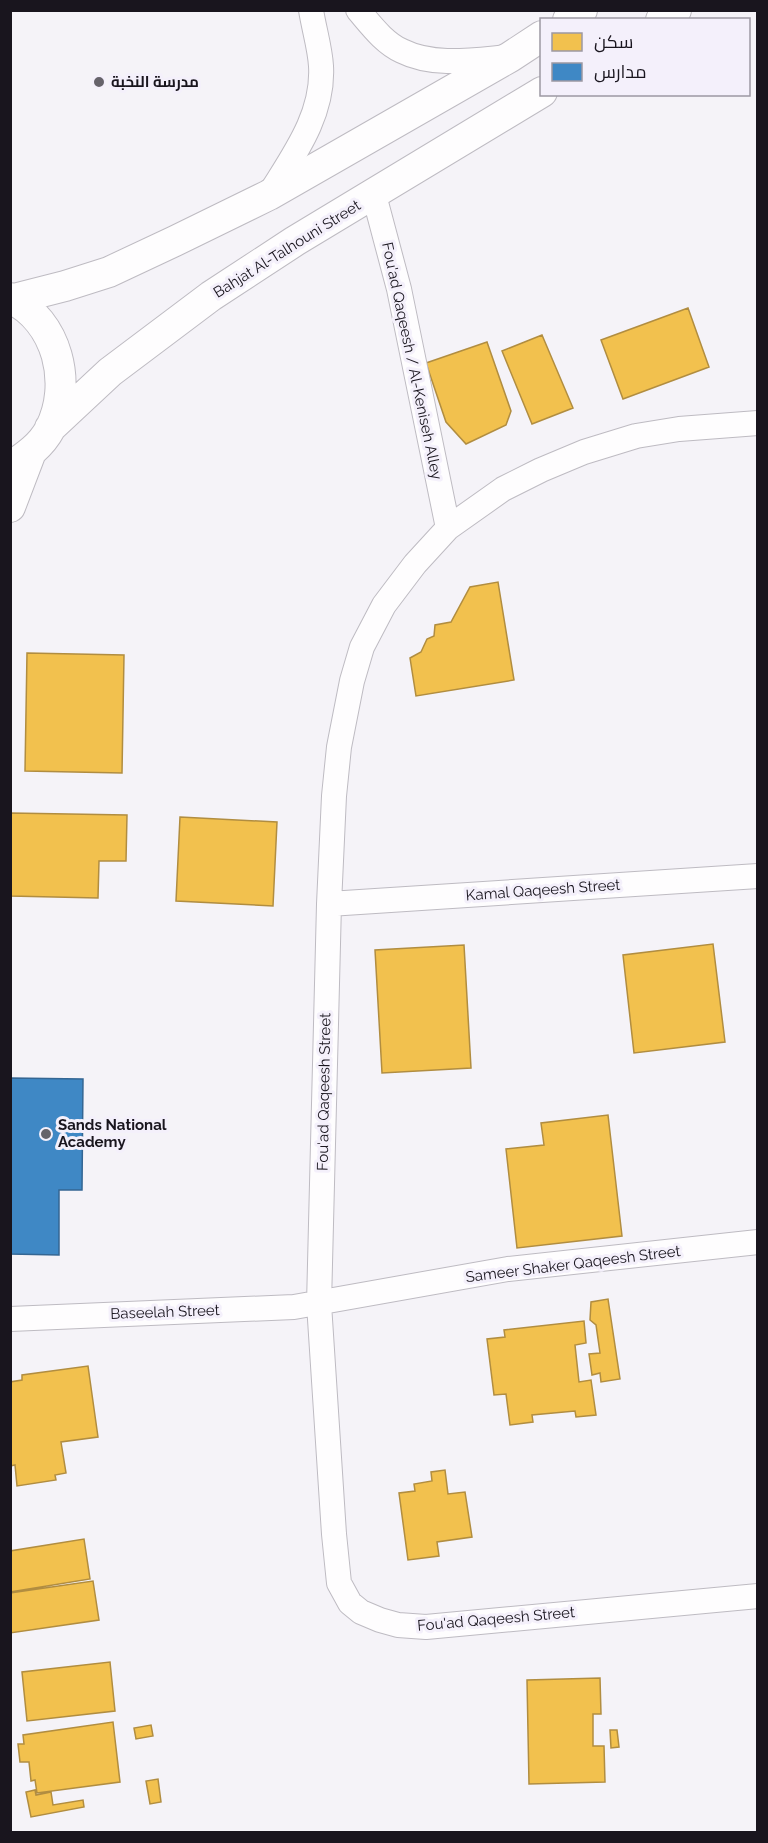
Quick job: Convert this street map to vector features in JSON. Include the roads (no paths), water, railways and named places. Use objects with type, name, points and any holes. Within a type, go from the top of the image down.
[{"type":"street","points":[[269,195],[304,138],[320,93],[321,66],[311,10]]},
{"type":"street","points":[[358,10],[382,37],[402,51],[420,57],[463,61],[510,57]]},
{"type":"street","points":[[12,298],[65,286],[109,272],[269,195],[510,57],[540,37]]},
{"type":"street","name":"Bahjat Al-Talhouni Street","points":[[50,428],[110,372],[211,296],[295,241],[540,93]]},
{"type":"street","name":"Fou'ad Qaqeesh / Al-Keniseh Alley","points":[[374,195],[399,290],[448,528]]},
{"type":"street","points":[[10,507],[21,460],[50,428],[60,400],[61,371],[53,343],[37,318],[12,298]]},
{"type":"street","name":"Fou'ad Qaqeesh Street","points":[[758,423],[679,429],[636,436],[584,452],[503,489],[448,528],[415,564],[384,605],[362,647],[352,681],[339,747],[334,796],[328,904],[319,1304],[339,1583],[350,1603],[361,1612],[398,1625],[426,1627],[758,1596]]},
{"type":"street","name":"Kamal Qaqeesh Street","points":[[328,904],[758,876]]},
{"type":"street","name":"Sameer Shaker Qaqeesh Street","points":[[319,1304],[508,1269],[758,1242]]},
{"type":"street","name":"Baseelah Street","points":[[10,1319],[264,1309],[319,1304]]},
{"type":"place","name":"مدرسة النخبة","points":[[99,82]]},
{"type":"place","name":"Sands National Academy","points":[[46,1134]]}]
